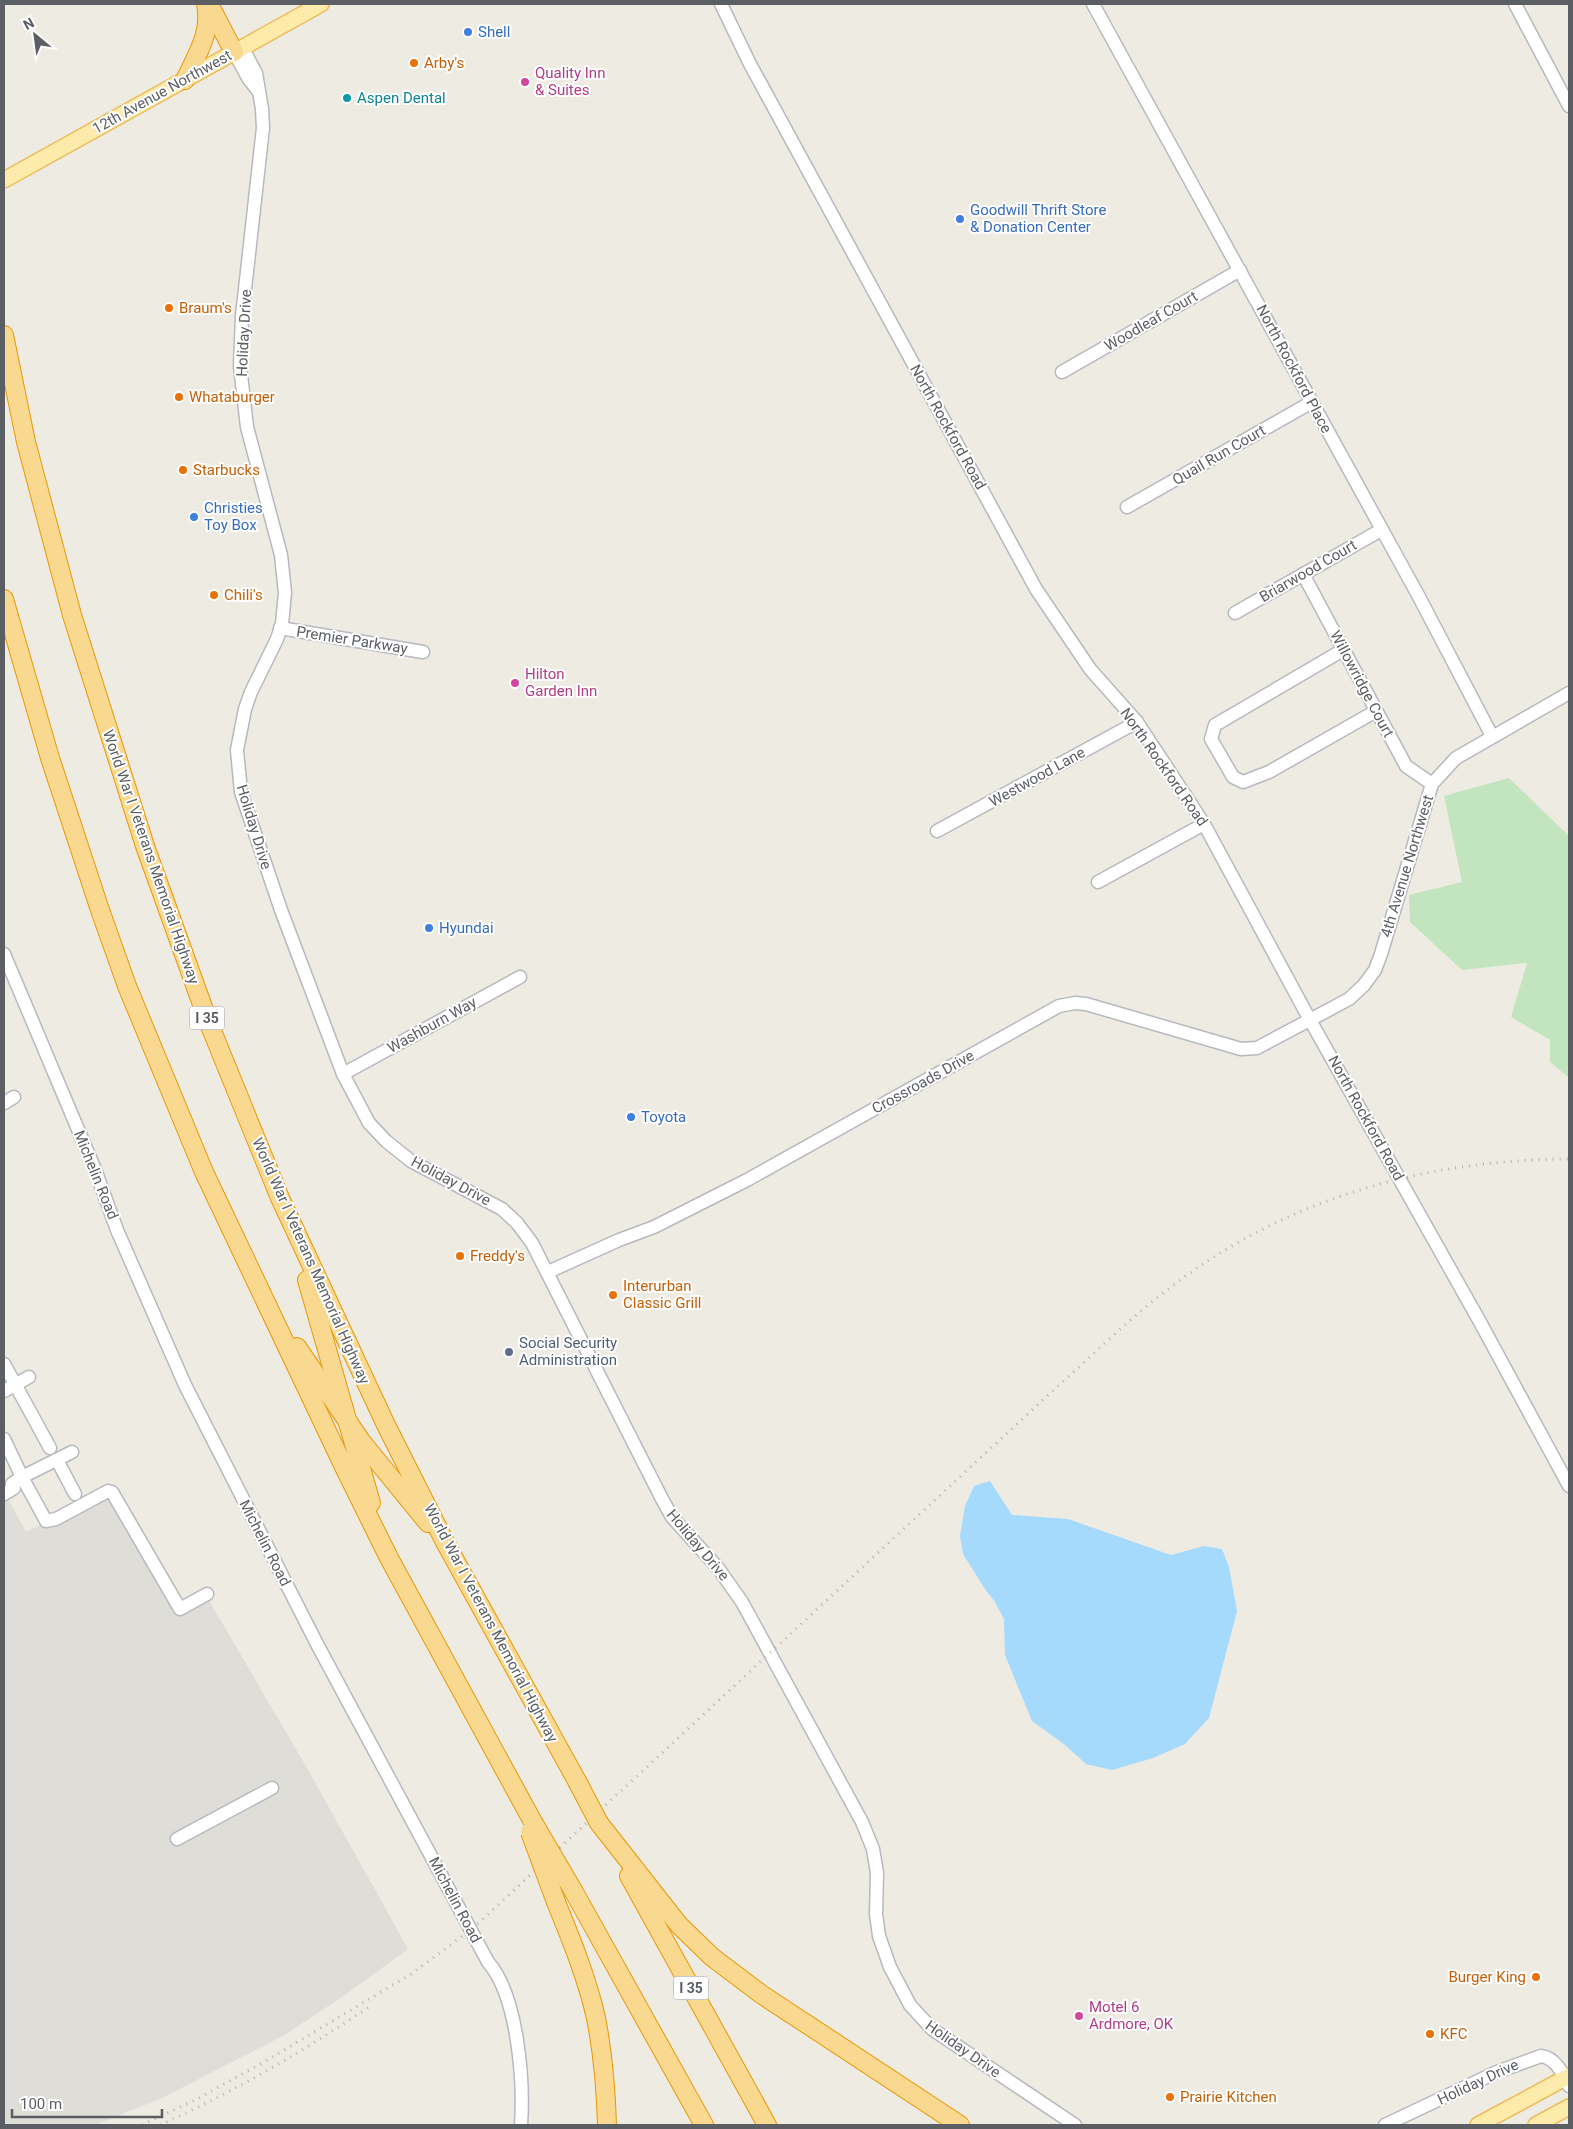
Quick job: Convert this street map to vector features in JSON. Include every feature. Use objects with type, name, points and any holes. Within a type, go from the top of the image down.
[{"type":"highway","points":[[207,4],[238,49]]},
{"type":"highway","points":[[185,80],[204,41],[208,21],[207,4]]},
{"type":"highway","points":[[219,4],[238,49]]},
{"type":"highway","name":"World War I Veterans Memorial Highway","points":[[4,335],[26,442],[103,716],[177,938],[208,1021],[280,1198],[386,1425],[446,1544],[576,1782],[599,1823],[617,1849],[767,2125]]},
{"type":"highway","points":[[4,599],[50,758],[127,986],[204,1172],[389,1558],[519,1796],[556,1902],[571,1938],[595,2017],[602,2051],[607,2125]]},
{"type":"highway","points":[[280,1198],[316,1308],[367,1491],[389,1558]]},
{"type":"highway","points":[[240,1247],[287,1331],[348,1422],[446,1544]]},
{"type":"highway","points":[[530,1824],[574,1892],[704,2125]]},
{"type":"highway","points":[[617,1849],[668,1913],[712,1957],[761,1994],[960,2125]]},
{"type":"main road","name":"12th Avenue Northwest","points":[[6,178],[321,4]]},
{"type":"main road","points":[[1478,2125],[1568,2080]]},
{"type":"main road","points":[[1536,2125],[1569,2107]]},
{"type":"street","name":"North Rockford Road","points":[[720,4],[750,64],[1036,589],[1090,669],[1137,722],[1204,824],[1310,1020],[1480,1322],[1569,1486]]},
{"type":"street","name":"North Rockford Place","points":[[1093,4],[1418,595],[1492,736]]},
{"type":"street","points":[[1515,4],[1568,101]]},
{"type":"street","name":"Holiday Drive","points":[[238,49],[256,73],[263,128],[243,308],[240,366],[248,432],[283,570],[285,593],[280,628],[244,709],[237,750],[238,772],[241,792],[271,882],[343,1074],[369,1123],[386,1141],[423,1168],[472,1191],[502,1209],[517,1223],[532,1242],[662,1500],[672,1517],[718,1568],[742,1602],[862,1822],[873,1849],[877,1873],[876,1914],[879,1936],[890,1968],[910,2005],[932,2029],[1075,2125]]},
{"type":"street","name":"Woodleaf Court","points":[[1062,372],[1240,270]]},
{"type":"street","name":"Quail Run Court","points":[[1127,507],[1312,402]]},
{"type":"street","name":"Briarwood Court","points":[[1235,613],[1381,530]]},
{"type":"street","name":"Willowridge Court","points":[[1303,574],[1406,766],[1432,784]]},
{"type":"street","name":"Premier Parkway","points":[[280,628],[423,652]]},
{"type":"street","points":[[1343,650],[1215,724],[1211,739],[1233,777],[1243,782],[1269,772],[1376,710]]},
{"type":"street","name":"4th Avenue Northwest","points":[[1310,1020],[1350,999],[1375,970],[1432,784],[1456,758],[1569,693]]},
{"type":"street","name":"Westwood Lane","points":[[937,831],[1137,722]]},
{"type":"street","points":[[1098,882],[1204,824]]},
{"type":"street","name":"Michelin Road","points":[[4,954],[96,1172],[117,1230],[185,1385],[317,1644],[488,1962],[495,1970],[508,2006],[520,2053],[521,2125]]},
{"type":"street","name":"Washburn Way","points":[[343,1074],[520,977]]},
{"type":"street","name":"Crossroads Drive","points":[[548,1272],[619,1240],[654,1227],[747,1180],[1059,1006],[1086,1004],[1241,1049],[1256,1048],[1310,1020]]},
{"type":"street","points":[[4,1364],[9,1388],[50,1448]]},
{"type":"street","points":[[9,1388],[29,1377]]},
{"type":"street","points":[[4,1440],[46,1521],[56,1519],[108,1491],[112,1492],[180,1609],[207,1594]]},
{"type":"street","points":[[4,1494],[14,1488],[12,1484],[22,1477],[72,1452]]},
{"type":"street","points":[[57,1460],[76,1494]]},
{"type":"street","points":[[177,1839],[272,1788]]},
{"type":"street","name":"Holiday Drive","points":[[1385,2125],[1531,2058],[1547,2057],[1554,2061],[1568,2080]]},
{"type":"shaded area","points":[[4,1492],[26,1532],[106,1493],[175,1610],[204,1592],[307,1768],[408,1949],[345,1995],[283,2036],[162,2098],[95,2125],[4,2125]]},
{"type":"green space","points":[[1509,778],[1569,836],[1569,1078],[1550,1062],[1550,1040],[1511,1017],[1527,963],[1462,970],[1410,922],[1409,895],[1462,882],[1444,796]]},
{"type":"water","points":[[990,1481],[1012,1515],[1068,1519],[1171,1555],[1204,1546],[1222,1549],[1229,1567],[1237,1611],[1209,1718],[1185,1744],[1153,1758],[1112,1770],[1086,1764],[1065,1745],[1032,1721],[1005,1655],[1004,1619],[963,1554],[960,1536],[965,1506],[974,1486]]},
{"type":"railway","points":[[142,2125],[197,2099],[264,2062],[411,1974],[471,1930],[1112,1336],[1167,1290],[1212,1258],[1259,1231],[1307,1209],[1357,1191],[1408,1177],[1461,1167],[1515,1161],[1569,1159]]},
{"type":"railway","points":[[160,2125],[214,2099],[267,2070],[369,2007]]},
{"type":"place","name":"Shell","points":[[468,32]]},
{"type":"place","name":"Arby's","points":[[414,63]]},
{"type":"place","name":"Quality Inn & Suites","points":[[525,82]]},
{"type":"place","name":"Aspen Dental","points":[[347,98]]},
{"type":"place","name":"Goodwill Thrift Store & Donation Center","points":[[960,219]]},
{"type":"place","name":"Braum's","points":[[169,308]]},
{"type":"place","name":"Whataburger","points":[[179,397]]},
{"type":"place","name":"Starbucks","points":[[183,470]]},
{"type":"place","name":"Christies Toy Box","points":[[194,517]]},
{"type":"place","name":"Chili's","points":[[214,595]]},
{"type":"place","name":"Hilton Garden Inn","points":[[515,683]]},
{"type":"place","name":"Hyundai","points":[[429,928]]},
{"type":"place","name":"Toyota","points":[[631,1117]]},
{"type":"place","name":"Freddy's","points":[[460,1256]]},
{"type":"place","name":"Interurban Classic Grill","points":[[613,1295]]},
{"type":"place","name":"Social Security Administration","points":[[509,1352]]},
{"type":"place","name":"Burger King","points":[[1536,1977]]},
{"type":"place","name":"Motel 6 Ardmore, OK","points":[[1079,2016]]},
{"type":"place","name":"KFC","points":[[1430,2034]]},
{"type":"place","name":"Prairie Kitchen","points":[[1170,2097]]}]
